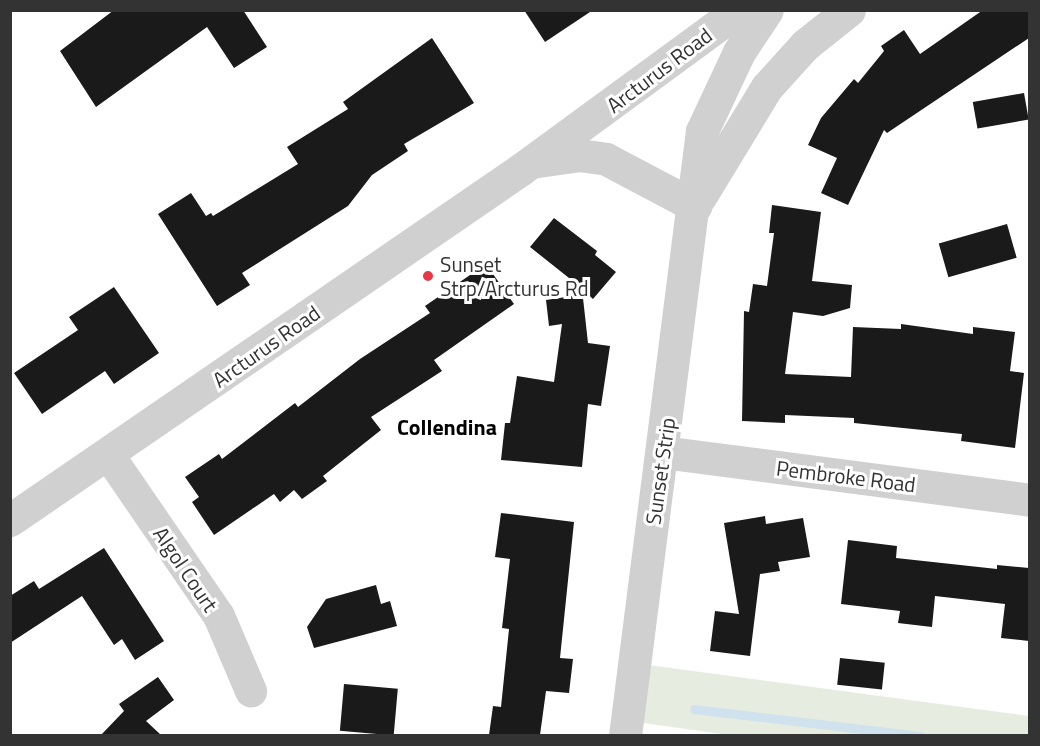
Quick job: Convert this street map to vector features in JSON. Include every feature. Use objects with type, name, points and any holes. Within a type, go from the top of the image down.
[{"type":"street","name":"Arcturus Road","points":[[10,520],[520,170],[739,10]]},
{"type":"street","name":"Sunset Strip","points":[[625,735],[695,206],[701,141],[708,111],[744,44],[766,10]]},
{"type":"street","name":"Sunset Strip","points":[[695,206],[767,87],[805,45],[849,10]]},
{"type":"street","name":"Arcturus Road","points":[[520,170],[549,158],[592,156],[606,159],[695,206]]},
{"type":"street","name":"Pembroke Road","points":[[662,452],[1029,500]]},
{"type":"street","name":"Algol Court","points":[[108,454],[219,616],[251,691]]},
{"type":"shaded area","points":[[648,665],[1029,716],[1030,735],[736,736],[643,723]]},
{"type":"building","points":[[114,10],[243,10],[267,47],[234,68],[207,27],[96,107],[60,51]]},
{"type":"building","points":[[524,10],[593,10],[545,42]]},
{"type":"building","points":[[983,10],[1029,10],[1029,38],[887,133],[884,130],[848,205],[821,193],[837,158],[808,145],[821,118],[854,79],[858,83],[884,51],[881,46],[904,30],[920,54]]},
{"type":"building","points":[[432,38],[474,103],[404,144],[408,151],[372,175],[348,206],[242,273],[250,285],[217,306],[158,214],[191,193],[206,216],[211,213],[213,216],[298,164],[287,147],[348,109],[343,102]]},
{"type":"building","points":[[1024,93],[1029,120],[977,129],[973,102]]},
{"type":"building","points":[[772,205],[821,212],[812,281],[852,285],[850,308],[823,316],[793,312],[785,374],[851,377],[853,327],[901,329],[901,324],[973,334],[973,327],[1015,332],[1010,371],[1024,373],[1015,448],[961,441],[962,434],[854,423],[854,418],[785,415],[785,423],[742,421],[744,311],[749,312],[753,284],[767,286],[774,233],[769,233]]},
{"type":"building","points":[[554,218],[597,251],[595,255],[616,272],[593,299],[582,289],[588,343],[610,346],[601,406],[588,404],[582,467],[501,460],[505,423],[510,423],[517,376],[554,382],[562,324],[549,326],[546,300],[566,297],[569,278],[530,247]]},
{"type":"building","points":[[1007,224],[1017,258],[948,277],[939,244]]},
{"type":"building","points":[[486,264],[514,304],[434,360],[442,371],[371,417],[381,430],[323,476],[327,481],[302,499],[294,490],[280,502],[274,494],[214,535],[192,502],[199,497],[185,477],[219,454],[222,459],[295,403],[298,407],[360,359],[430,313],[425,306]]},
{"type":"building","points":[[114,287],[159,353],[114,384],[105,371],[42,414],[14,373],[78,330],[69,317]]},
{"type":"building","points":[[501,513],[574,522],[560,658],[573,659],[569,693],[546,691],[540,735],[489,735],[493,706],[501,707],[509,629],[502,628],[510,559],[495,557]]},
{"type":"building","points":[[765,516],[766,524],[803,518],[810,557],[778,562],[780,571],[760,574],[750,656],[710,651],[715,611],[739,614],[724,523]]},
{"type":"building","points":[[848,540],[897,546],[896,558],[997,569],[997,565],[1029,568],[1029,641],[1001,638],[1005,604],[935,596],[932,627],[898,623],[900,611],[841,604]]},
{"type":"building","points":[[104,548],[164,641],[135,660],[122,639],[114,645],[82,596],[10,643],[10,596],[34,581],[39,589]]},
{"type":"building","points":[[376,585],[381,604],[390,601],[397,626],[314,648],[307,627],[326,599]]},
{"type":"building","points":[[840,658],[885,663],[882,690],[837,685]]},
{"type":"building","points":[[158,677],[174,700],[146,721],[161,735],[101,735],[124,711],[119,704]]},
{"type":"building","points":[[344,684],[398,689],[394,736],[340,731]]},
{"type":"waterway","points":[[694,709],[920,736]]},
{"type":"place","name":"Sunset Strp/Arcturus Rd","points":[[428,276]]},
{"type":"district","name":"Collendina","points":[[447,428]]}]
